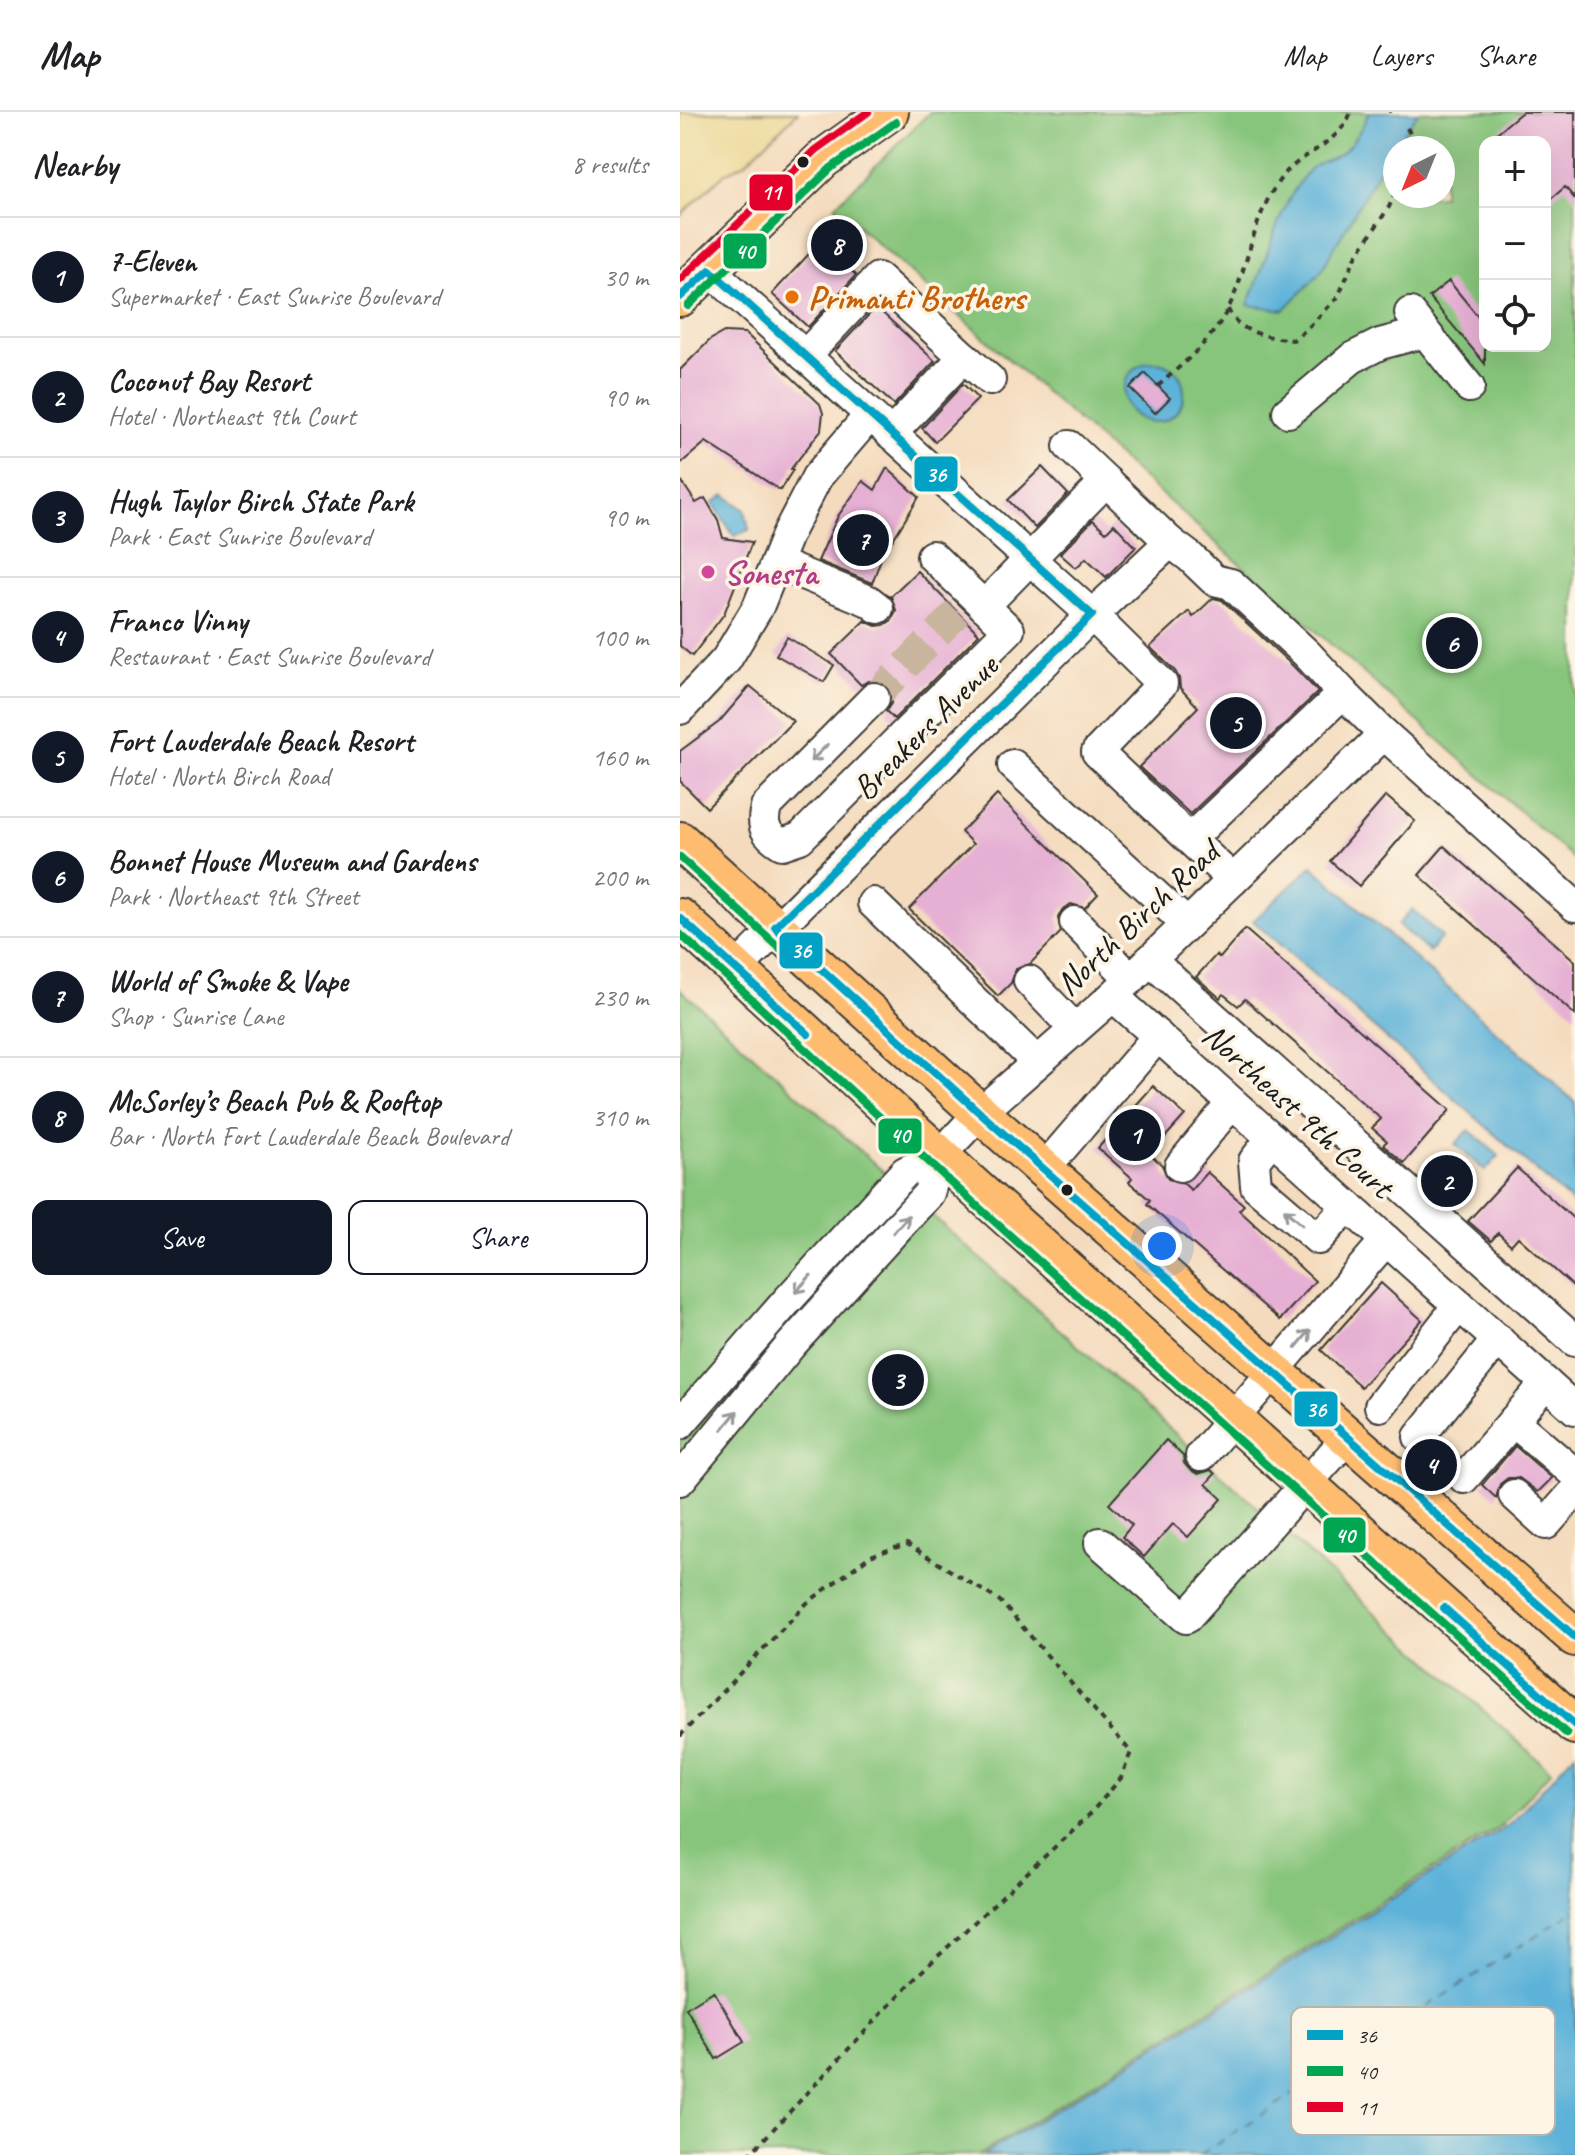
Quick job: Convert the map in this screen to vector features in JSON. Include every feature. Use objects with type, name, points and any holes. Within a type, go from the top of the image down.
[{"type":"main road","points":[[823,159],[854,112]]},
{"type":"main road","points":[[680,297],[823,159],[889,112]]},
{"type":"main road","points":[[680,841],[980,1113],[1575,1637]]},
{"type":"main road","points":[[680,918],[1564,1715]]},
{"type":"street","points":[[710,270],[1092,615],[1162,684],[1097,752],[1233,880]]},
{"type":"street","points":[[805,356],[878,278],[990,380]]},
{"type":"street","points":[[1288,412],[1352,358],[1418,322],[1469,387]]},
{"type":"street","points":[[680,709],[726,660],[758,607],[788,533],[817,477],[964,357]]},
{"type":"street","points":[[1069,446],[1214,580],[1231,584],[1307,654],[1384,734],[1575,906]]},
{"type":"street","points":[[972,604],[1028,558],[1106,481]]},
{"type":"street","name":"Breakers Avenue","points":[[737,968],[1092,615],[1170,542]]},
{"type":"street","points":[[874,698],[766,807],[762,822],[768,837],[782,844],[800,838],[1009,630],[972,604],[932,556]]},
{"type":"street","points":[[776,563],[869,601],[878,608]]},
{"type":"street","points":[[1190,839],[1343,693]]},
{"type":"street","name":"North Birch Road","points":[[940,1155],[980,1113],[1131,978],[1384,734]]},
{"type":"street","points":[[1013,765],[1187,924]]},
{"type":"street","points":[[873,903],[1037,1062]]},
{"type":"street","points":[[1075,922],[1131,978],[1575,1341]]},
{"type":"street","name":"Northeast 9th Court","points":[[1131,978],[1158,1036],[1575,1409]]},
{"type":"street","points":[[1029,981],[1075,1029]]},
{"type":"street","points":[[1044,1169],[1158,1036]]},
{"type":"street","points":[[1180,1166],[1232,1103]]},
{"type":"street","points":[[1272,1138],[1254,1161],[1256,1186],[1318,1239],[1348,1206]]},
{"type":"street","points":[[680,1424],[905,1172],[940,1155]]},
{"type":"street","points":[[680,1480],[770,1371],[929,1193],[940,1155]]},
{"type":"street","points":[[1201,1456],[1386,1240]]},
{"type":"street","points":[[1380,1406],[1459,1305]]},
{"type":"street","points":[[1419,1437],[1498,1339]]},
{"type":"street","points":[[745,1350],[770,1371]]},
{"type":"street","points":[[1464,1478],[1546,1383]]},
{"type":"street","points":[[1513,1421],[1575,1474]]},
{"type":"street","points":[[1100,1543],[1186,1618],[1348,1437]]},
{"type":"street","points":[[1514,1495],[1546,1524],[1575,1491]]},
{"type":"path","points":[[1158,386],[1212,336],[1228,309],[1262,211],[1280,179],[1297,160],[1328,143],[1351,112]]},
{"type":"path","points":[[1407,128],[1411,136]]},
{"type":"path","points":[[1228,309],[1235,321],[1261,336],[1293,340],[1338,297],[1355,258],[1388,208]]},
{"type":"path","points":[[680,1736],[807,1603],[870,1556],[907,1544],[1000,1601],[1131,1752],[1121,1778],[1089,1815],[920,1973],[749,2155]]},
{"type":"green space","points":[[930,112],[1575,112],[1575,860],[835,206]]},
{"type":"green space","points":[[680,989],[1551,1771],[1500,1827],[979,2155],[680,2155]]},
{"type":"sand","points":[[680,112],[798,112],[745,163],[725,173],[680,216]]},
{"type":"water","points":[[1369,112],[1419,112],[1401,136],[1383,136],[1383,163],[1320,273],[1284,310],[1248,305],[1280,218],[1298,185],[1312,167],[1345,149]]},
{"type":"water","points":[[1154,362],[1176,370],[1184,392],[1176,414],[1154,422],[1132,414],[1124,392],[1132,370]]},
{"type":"water","points":[[725,495],[745,510],[749,530],[734,536],[713,503]]},
{"type":"water","points":[[1312,866],[1575,1102],[1575,1205],[1253,921]]},
{"type":"water","points":[[1412,909],[1442,937],[1429,952],[1398,925]]},
{"type":"water","points":[[1469,1130],[1499,1156],[1485,1171],[1455,1144]]},
{"type":"water","points":[[1575,1753],[1575,2155],[983,2155],[1509,1825]]},
{"type":"building","points":[[1522,112],[1575,112],[1575,199],[1565,187],[1551,199],[1551,136],[1493,136]]},
{"type":"building","points":[[820,242],[856,275],[808,327],[772,294]]},
{"type":"building","points":[[1449,281],[1479,318],[1479,352],[1485,352],[1485,364],[1429,297]]},
{"type":"building","points":[[876,307],[935,361],[894,405],[835,351]]},
{"type":"building","points":[[724,332],[745,333],[820,404],[823,413],[821,430],[791,469],[780,490],[706,442],[680,464],[680,370],[710,340]]},
{"type":"building","points":[[1145,373],[1170,398],[1155,413],[1130,388]]},
{"type":"building","points":[[963,384],[978,399],[935,442],[922,428]]},
{"type":"building","points":[[1042,467],[1068,494],[1035,528],[1008,500]]},
{"type":"building","points":[[887,468],[919,497],[881,559],[872,583],[818,561],[838,516],[863,481],[875,490]]},
{"type":"building","name":"Sonesta","points":[[680,479],[696,503],[705,498],[718,520],[723,538],[752,542],[724,614],[692,656],[680,646]]},
{"type":"building","points":[[1093,520],[1106,532],[1114,524],[1136,547],[1106,577],[1086,558],[1076,568],[1060,554]]},
{"type":"building","points":[[917,571],[979,634],[894,719],[886,711],[892,702],[887,686],[878,680],[861,685],[831,654],[865,621],[876,626],[892,620],[896,610],[891,596]]},
{"type":"building","points":[[1213,598],[1222,600],[1318,692],[1190,814],[1139,767],[1198,707],[1180,688],[1175,671],[1150,647],[1189,611],[1193,617]]},
{"type":"building","points":[[787,637],[834,665],[824,682],[776,655]]},
{"type":"building","points":[[750,686],[793,721],[707,808],[680,781],[680,751],[719,722]]},
{"type":"building","points":[[997,795],[1098,894],[1085,908],[1071,904],[1062,910],[1058,918],[1061,932],[1030,964],[1016,969],[1011,983],[998,996],[909,909],[973,844],[961,832]]},
{"type":"building","points":[[1386,796],[1415,821],[1359,886],[1330,861]]},
{"type":"building","points":[[1444,846],[1575,961],[1575,1015],[1419,875]]},
{"type":"building","points":[[1245,929],[1450,1110],[1404,1163],[1383,1145],[1387,1141],[1372,1128],[1381,1119],[1245,999],[1238,1006],[1223,994],[1220,998],[1196,977],[1216,955],[1220,958]]},
{"type":"building","points":[[1153,1086],[1185,1115],[1150,1154],[1162,1165],[1168,1179],[1183,1183],[1191,1190],[1207,1172],[1244,1205],[1239,1210],[1315,1281],[1280,1320],[1147,1204],[1150,1200],[1129,1182],[1132,1178],[1098,1148]]},
{"type":"building","points":[[1517,1168],[1575,1220],[1575,1288],[1518,1237],[1511,1245],[1498,1233],[1491,1241],[1468,1221]]},
{"type":"building","points":[[1381,1283],[1422,1320],[1361,1387],[1321,1350]]},
{"type":"building","points":[[1166,1440],[1183,1456],[1190,1470],[1198,1474],[1211,1470],[1215,1474],[1206,1484],[1222,1499],[1188,1537],[1173,1524],[1144,1557],[1122,1537],[1132,1525],[1109,1504]]},
{"type":"building","points":[[1515,1446],[1552,1478],[1538,1492],[1519,1478],[1508,1478],[1500,1484],[1496,1498],[1482,1485]]},
{"type":"building","points":[[714,1991],[744,2042],[716,2059],[686,2008]]},
{"type":"ferry route","points":[[1427,2007],[1575,1910]]},
{"type":"ferry route","points":[[1200,2155],[1291,2096]]},
{"type":"tunnel","points":[[874,698],[958,612]]},
{"type":"transit line","name":"11","points":[[680,280],[815,150],[868,112]]},
{"type":"transit line","name":"40","points":[[688,306],[831,168],[896,122]]},
{"type":"transit line","name":"36","points":[[680,297],[710,270],[1092,615],[775,927],[980,1113],[1575,1637]]},
{"type":"transit line","name":"40","points":[[680,857],[781,949]]},
{"type":"transit line","name":"36","points":[[680,918],[808,1034]]},
{"type":"transit line","name":"40","points":[[680,934],[966,1196],[1567,1734]]},
{"type":"transit line","name":"36","points":[[1444,1608],[1575,1725]]},
{"type":"place","name":"McSorley’s Beach Pub & Rooftop","points":[[837,245]]},
{"type":"place","name":"Primanti Brothers","points":[[792,297]]},
{"type":"place","name":"World of Smoke & Vape","points":[[863,540]]},
{"type":"place","name":"Sonesta","points":[[708,572]]},
{"type":"place","name":"Bonnet House Museum and Gardens","points":[[1452,643]]},
{"type":"place","name":"Fort Lauderdale Beach Resort","points":[[1236,723]]},
{"type":"place","name":"7-Eleven","points":[[1135,1135]]},
{"type":"place","name":"Coconut Bay Resort","points":[[1447,1181]]},
{"type":"place","name":"Hugh Taylor Birch State Park","points":[[898,1380]]},
{"type":"place","name":"Franco Vinny","points":[[1431,1465]]}]
